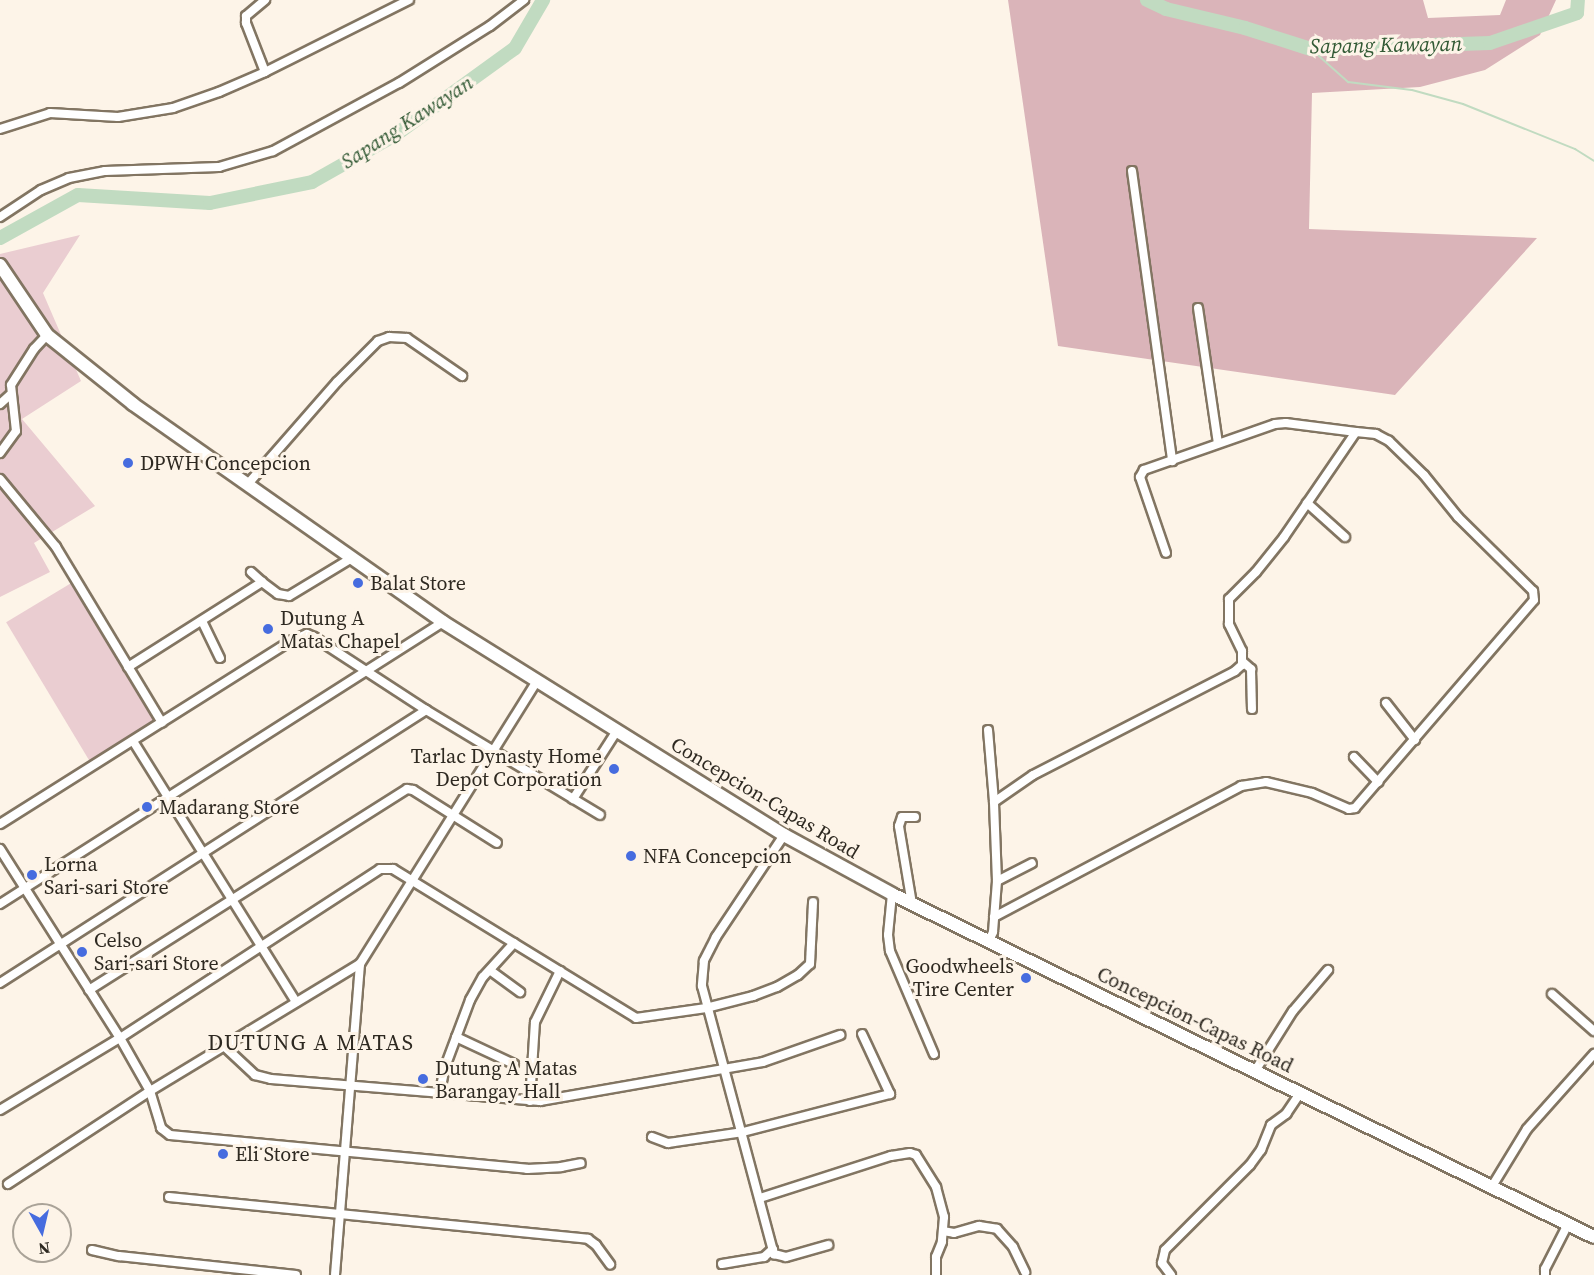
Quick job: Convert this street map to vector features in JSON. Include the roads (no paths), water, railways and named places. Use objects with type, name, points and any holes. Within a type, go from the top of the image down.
[{"type":"main road","name":"Concepcion-Capas Road","points":[[0,265],[47,335],[133,404],[350,559],[443,622],[784,835],[891,894],[1594,1237]]},
{"type":"street","points":[[265,0],[246,16],[246,23],[265,72]]},
{"type":"street","points":[[0,129],[50,113],[118,117],[153,113],[202,98],[265,72],[409,0]]},
{"type":"street","points":[[0,217],[41,190],[69,178],[105,171],[219,167],[273,151],[399,83],[490,26],[524,0]]},
{"type":"street","points":[[1132,171],[1172,461]]},
{"type":"street","points":[[1198,308],[1218,443]]},
{"type":"street","points":[[0,453],[16,431],[10,395],[14,376],[47,335]]},
{"type":"street","points":[[247,485],[337,381],[378,341],[389,337],[407,338],[462,376]]},
{"type":"street","points":[[0,404],[10,395]]},
{"type":"street","points":[[994,917],[1241,786],[1266,782],[1312,793],[1349,809],[1360,804],[1535,597],[1533,591],[1507,563],[1458,517],[1424,476],[1389,441],[1376,434],[1286,423],[1261,427],[1144,470],[1140,477],[1166,553]]},
{"type":"street","points":[[994,801],[1033,776],[1236,671],[1243,662],[1242,651],[1229,624],[1229,599],[1256,572],[1356,432]]},
{"type":"street","points":[[0,479],[56,547],[162,723]]},
{"type":"street","points":[[1307,503],[1345,537]]},
{"type":"street","points":[[251,572],[278,594],[289,596],[350,559]]},
{"type":"street","points":[[128,667],[262,582]]},
{"type":"street","points":[[202,621],[220,658]]},
{"type":"street","points":[[0,904],[443,622]]},
{"type":"street","points":[[0,824],[291,641],[307,634],[367,669],[426,710],[600,815]]},
{"type":"street","points":[[1243,662],[1251,669],[1252,709]]},
{"type":"street","points":[[8,1184],[150,1091],[360,964],[414,882],[452,815],[536,682]]},
{"type":"street","points":[[1386,703],[1414,740]]},
{"type":"street","points":[[0,983],[426,710]]},
{"type":"street","points":[[988,730],[998,881],[989,942]]},
{"type":"street","points":[[573,799],[616,732]]},
{"type":"street","points":[[133,741],[296,1002]]},
{"type":"street","points":[[1354,757],[1378,782]]},
{"type":"street","points":[[89,990],[407,789],[413,790],[497,843]]},
{"type":"street","points":[[912,904],[899,826],[902,817],[915,817]]},
{"type":"street","points":[[784,835],[732,911],[704,961],[702,986],[706,1008],[743,1132],[774,1254],[781,1257],[828,1245]]},
{"type":"street","points":[[0,849],[24,889],[63,944],[120,1038],[150,1091],[161,1128],[170,1135],[526,1169],[561,1167],[581,1163]]},
{"type":"street","points":[[998,881],[1032,863]]},
{"type":"street","points":[[0,1110],[120,1038],[380,869],[393,869],[636,1018],[706,1008],[777,987],[806,969],[811,959],[813,902]]},
{"type":"street","points":[[891,894],[888,942],[890,951],[934,1054]]},
{"type":"street","points":[[440,1092],[445,1066],[477,986],[514,943]]},
{"type":"street","points":[[334,1275],[352,1086],[360,964]]},
{"type":"street","points":[[491,970],[520,992]]},
{"type":"street","points":[[1255,1071],[1293,1011],[1328,970]]},
{"type":"street","points":[[531,1101],[534,1026],[560,971]]},
{"type":"street","points":[[1552,994],[1594,1031]]},
{"type":"street","points":[[652,1137],[668,1143],[743,1132],[890,1094],[862,1034]]},
{"type":"street","points":[[225,1047],[255,1075],[352,1086],[531,1101],[570,1097],[723,1067],[763,1062],[840,1035]]},
{"type":"street","points":[[456,1037],[514,1064]]},
{"type":"street","points":[[1491,1188],[1527,1129],[1594,1054]]},
{"type":"street","points":[[1171,1275],[1162,1263],[1165,1250],[1250,1166],[1261,1150],[1271,1125],[1286,1114],[1300,1093]]},
{"type":"street","points":[[760,1197],[910,1153],[922,1162],[936,1187],[944,1217],[936,1257],[936,1275]]},
{"type":"street","points":[[169,1197],[341,1217],[588,1239],[596,1245],[610,1264]]},
{"type":"street","points":[[1545,1275],[1545,1269],[1568,1224]]},
{"type":"street","points":[[943,1231],[954,1233],[979,1226],[997,1229],[1013,1247],[1025,1272]]},
{"type":"street","points":[[92,1250],[118,1256],[296,1275]]},
{"type":"street","points":[[722,1264],[764,1257],[773,1250]]},
{"type":"waterway","name":"Sapang Kawayan","points":[[0,238],[78,195],[210,203],[312,182],[395,135],[515,48],[543,0]]},
{"type":"waterway","name":"Sapang Kawayan","points":[[1147,0],[1166,9],[1245,28],[1311,49],[1490,43],[1577,13],[1578,0]]},
{"type":"waterway","points":[[1311,49],[1348,82],[1412,90],[1463,104],[1575,149],[1594,161]]},
{"type":"place","name":"DPWH Concepcion","points":[[128,463]]},
{"type":"place","name":"Balat Store","points":[[358,583]]},
{"type":"place","name":"Dutung A Matas Chapel","points":[[268,629]]},
{"type":"place","name":"Tarlac Dynasty Home Depot Corporation","points":[[614,769]]},
{"type":"place","name":"Madarang Store","points":[[147,807]]},
{"type":"place","name":"NFA Concepcion","points":[[631,856]]},
{"type":"place","name":"Lorna Sari-sari Store","points":[[32,875]]},
{"type":"place","name":"Celso Sari-sari Store","points":[[82,952]]},
{"type":"place","name":"Goodwheels Tire Center","points":[[1026,978]]},
{"type":"place","name":"Dutung A Matas Barangay Hall","points":[[423,1079]]},
{"type":"place","name":"Eli Store","points":[[223,1154]]},
{"type":"district","name":"DUTUNG A MATAS","points":[[311,1043]]}]
